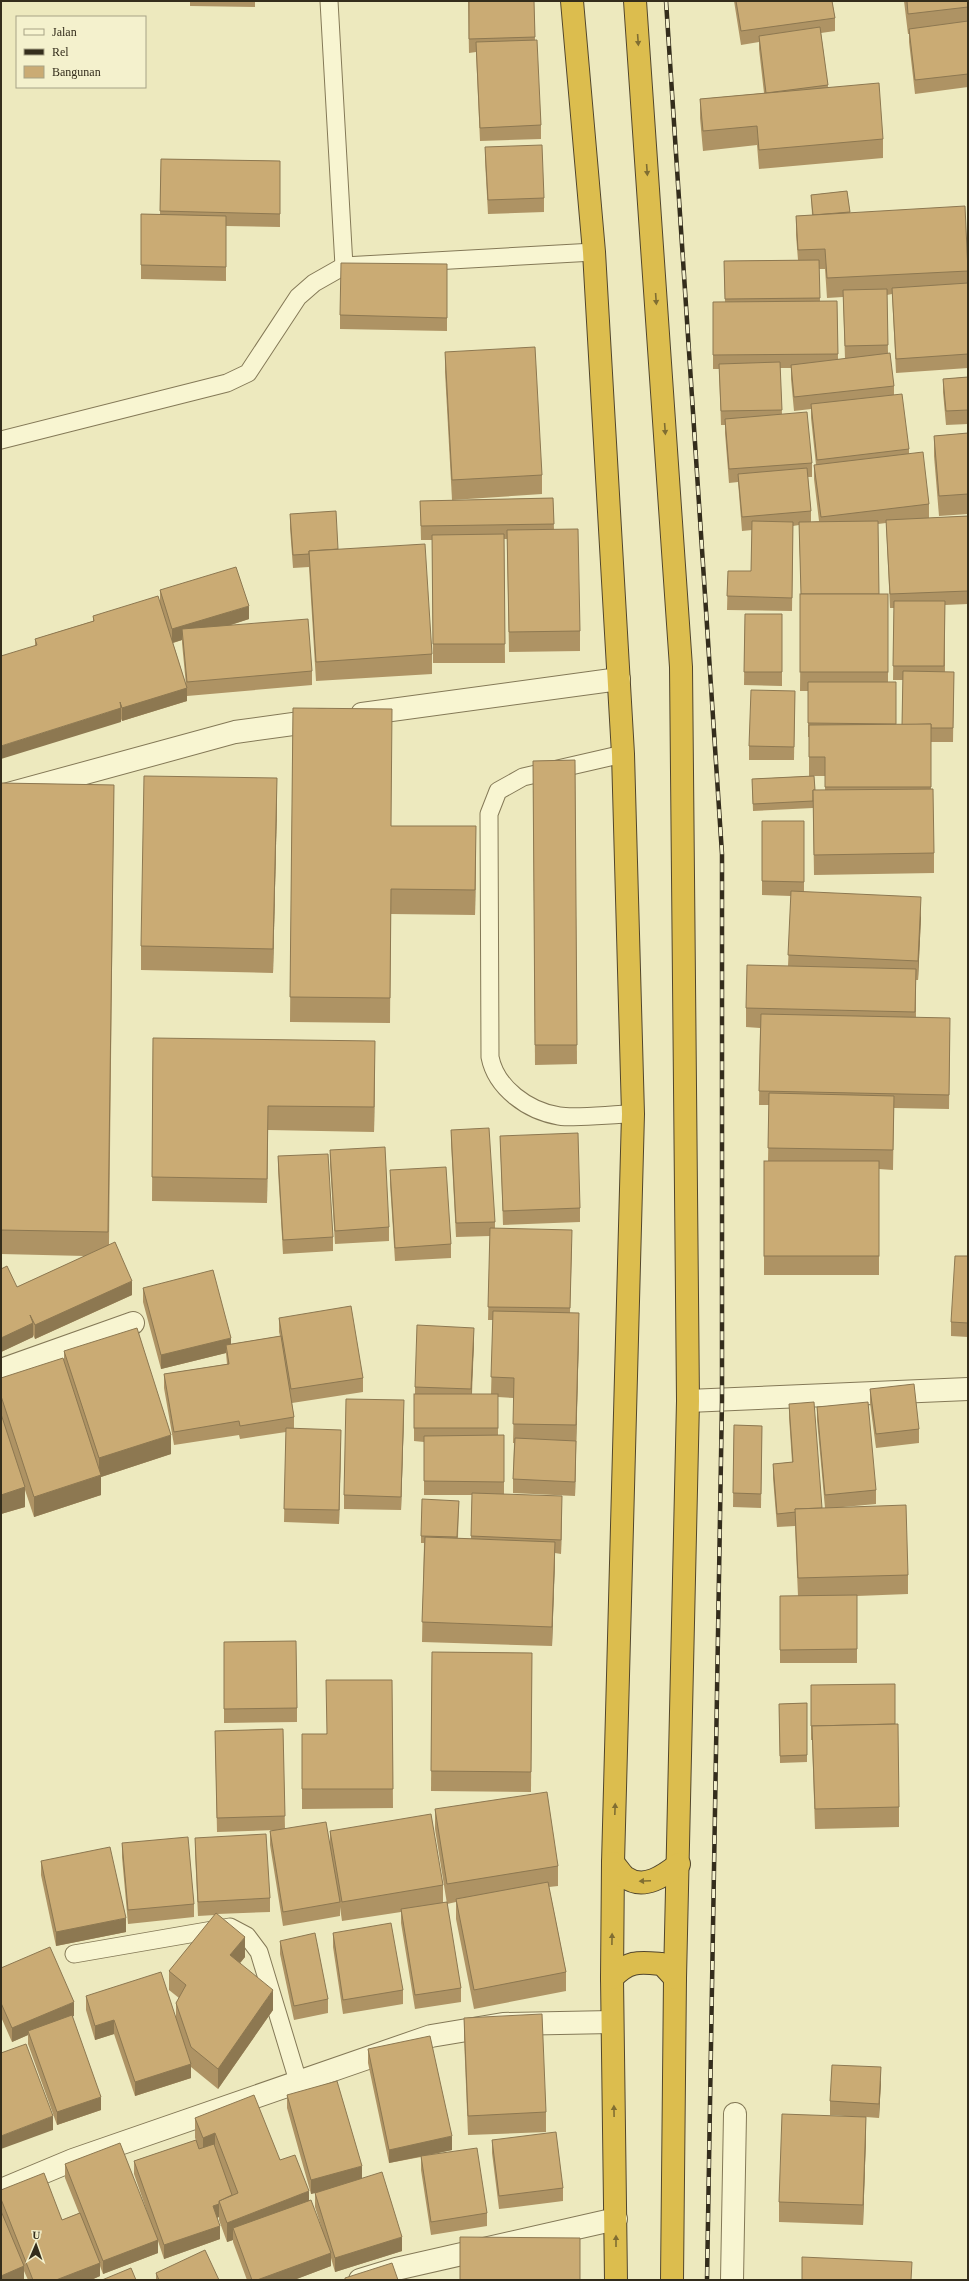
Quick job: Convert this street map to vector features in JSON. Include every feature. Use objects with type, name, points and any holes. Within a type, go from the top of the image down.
[{"type":"highway","points":[[572,1],[594,252],[619,678],[623,754],[633,1114],[613,1863],[612,2022],[616,2280]]},
{"type":"highway","points":[[635,1],[681,667],[688,1401],[678,1864],[674,1978],[672,2280]]},
{"type":"highway","points":[[613,1863],[625,1877],[635,1881],[646,1882],[663,1877],[678,1864]]},
{"type":"highway","points":[[612,1978],[621,1968],[638,1962],[662,1964],[674,1978]]},
{"type":"street","points":[[1,796],[235,732],[619,678]]},
{"type":"street","points":[[1,1370],[133,1323]]},
{"type":"street","points":[[688,1401],[968,1389]]},
{"type":"street","points":[[1,2190],[73,2160],[431,2036],[503,2024],[612,2022]]},
{"type":"street","points":[[732,2280],[735,2114]]},
{"type":"street","points":[[360,2280],[396,2269],[616,2219]]},
{"type":"lane","points":[[329,1],[344,266]]},
{"type":"lane","points":[[1,440],[227,383],[248,373],[298,297],[314,282],[344,266],[594,252]]},
{"type":"lane","points":[[623,754],[524,776],[498,791],[489,814],[490,1057],[493,1069],[503,1085],[527,1106],[559,1116],[633,1114]]},
{"type":"lane","points":[[74,1954],[230,1927],[247,1936],[259,1952],[298,2081]]},
{"type":"building","points":[[469,1],[534,1],[535,37],[469,39]]},
{"type":"building","points":[[736,1],[832,1],[835,18],[741,31]]},
{"type":"building","points":[[907,1],[968,1],[968,7],[908,14]]},
{"type":"building","points":[[968,21],[968,74],[915,80],[909,29]]},
{"type":"building","points":[[820,27],[828,85],[766,93],[759,36]]},
{"type":"building","points":[[537,40],[541,125],[480,128],[476,42]]},
{"type":"building","points":[[879,83],[883,139],[759,150],[757,126],[703,131],[700,99]]},
{"type":"building","points":[[542,145],[544,198],[488,200],[485,147]]},
{"type":"building","points":[[161,159],[280,161],[280,214],[160,211]]},
{"type":"building","points":[[847,191],[850,212],[813,215],[811,195]]},
{"type":"building","points":[[965,206],[968,271],[827,278],[825,249],[798,250],[796,216]]},
{"type":"building","points":[[141,214],[226,216],[226,267],[141,265]]},
{"type":"building","points":[[819,260],[820,298],[725,299],[724,261]]},
{"type":"building","points":[[341,263],[447,264],[447,318],[340,315]]},
{"type":"building","points":[[968,283],[968,354],[896,359],[892,288]]},
{"type":"building","points":[[887,289],[888,345],[845,346],[843,290]]},
{"type":"building","points":[[837,301],[838,354],[713,355],[713,302]]},
{"type":"building","points":[[535,347],[542,475],[452,480],[445,352]]},
{"type":"building","points":[[890,353],[894,386],[794,397],[791,365]]},
{"type":"building","points":[[780,362],[782,410],[721,411],[719,364]]},
{"type":"building","points":[[968,377],[968,410],[946,411],[943,379]]},
{"type":"building","points":[[902,394],[909,449],[817,460],[811,404]]},
{"type":"building","points":[[807,412],[812,463],[729,469],[725,419]]},
{"type":"building","points":[[968,433],[968,494],[939,496],[934,436]]},
{"type":"building","points":[[923,452],[929,504],[821,517],[814,465]]},
{"type":"building","points":[[807,468],[811,511],[742,517],[738,474]]},
{"type":"building","points":[[553,498],[554,524],[421,526],[420,501]]},
{"type":"building","points":[[336,511],[338,549],[309,551],[309,554],[293,555],[290,514]]},
{"type":"building","points":[[968,516],[968,591],[890,594],[886,520]]},
{"type":"building","points":[[752,521],[793,522],[792,598],[727,596],[728,571],[751,571]]},
{"type":"building","points":[[878,521],[879,594],[801,594],[799,522]]},
{"type":"building","points":[[578,529],[580,631],[509,632],[507,530]]},
{"type":"building","points":[[504,534],[505,644],[433,644],[432,535]]},
{"type":"building","points":[[425,544],[432,654],[316,662],[309,551]]},
{"type":"building","points":[[236,567],[249,606],[172,629],[160,590]]},
{"type":"building","points":[[800,594],[888,594],[888,672],[800,672]]},
{"type":"building","points":[[158,596],[187,688],[122,708],[120,702],[121,708],[1,746],[1,656],[37,645],[35,639],[94,621],[93,616]]},
{"type":"building","points":[[894,601],[945,601],[944,666],[893,666]]},
{"type":"building","points":[[745,614],[782,614],[782,672],[744,672]]},
{"type":"building","points":[[308,619],[312,671],[187,682],[182,629]]},
{"type":"building","points":[[903,671],[954,672],[953,728],[931,728],[931,724],[902,725]]},
{"type":"building","points":[[808,682],[896,682],[896,724],[808,723]]},
{"type":"building","points":[[751,690],[795,691],[794,747],[749,746]]},
{"type":"building","points":[[293,708],[392,709],[391,826],[476,826],[475,890],[391,889],[390,998],[290,997]]},
{"type":"building","points":[[931,724],[931,787],[825,787],[825,757],[809,757],[809,725]]},
{"type":"building","points":[[575,760],[577,1045],[535,1045],[533,761]]},
{"type":"building","points":[[144,776],[277,778],[273,949],[141,946]]},
{"type":"building","points":[[814,776],[815,790],[813,790],[813,801],[753,804],[752,779]]},
{"type":"building","points":[[1,783],[114,785],[108,1232],[1,1230]]},
{"type":"building","points":[[933,789],[934,853],[814,855],[813,790]]},
{"type":"building","points":[[762,821],[804,821],[804,882],[762,881]]},
{"type":"building","points":[[791,891],[921,897],[918,961],[788,955]]},
{"type":"building","points":[[747,965],[916,969],[915,1012],[746,1008]]},
{"type":"building","points":[[761,1014],[950,1018],[949,1095],[759,1091]]},
{"type":"building","points":[[153,1038],[375,1041],[374,1107],[268,1106],[267,1179],[152,1177]]},
{"type":"building","points":[[769,1093],[894,1096],[893,1150],[768,1148]]},
{"type":"building","points":[[489,1128],[495,1222],[456,1223],[451,1130]]},
{"type":"building","points":[[578,1133],[580,1208],[503,1211],[500,1136]]},
{"type":"building","points":[[385,1147],[389,1227],[335,1231],[330,1150]]},
{"type":"building","points":[[328,1154],[333,1237],[283,1240],[278,1156]]},
{"type":"building","points":[[764,1161],[879,1161],[879,1256],[764,1256]]},
{"type":"building","points":[[446,1167],[451,1244],[395,1248],[390,1170]]},
{"type":"building","points":[[490,1228],[572,1230],[570,1308],[488,1307]]},
{"type":"building","points":[[115,1242],[132,1281],[35,1325],[30,1315],[33,1323],[1,1338],[1,1269],[7,1266],[17,1287]]},
{"type":"building","points":[[955,1256],[968,1256],[968,1323],[951,1322]]},
{"type":"building","points":[[213,1270],[231,1338],[161,1355],[143,1288]]},
{"type":"building","points":[[351,1306],[363,1378],[291,1389],[279,1318]]},
{"type":"building","points":[[493,1311],[579,1313],[576,1425],[513,1424],[514,1378],[491,1377]]},
{"type":"building","points":[[417,1325],[474,1328],[471,1389],[415,1387]]},
{"type":"building","points":[[137,1328],[171,1435],[99,1458],[64,1351]]},
{"type":"building","points":[[281,1336],[294,1417],[240,1426],[239,1421],[174,1432],[164,1374],[229,1364],[226,1345]]},
{"type":"building","points":[[63,1358],[101,1475],[34,1497],[1,1396],[1,1378]]},
{"type":"building","points":[[914,1384],[919,1429],[876,1434],[870,1389]]},
{"type":"building","points":[[414,1394],[498,1394],[498,1428],[414,1428]]},
{"type":"building","points":[[346,1399],[404,1400],[401,1497],[344,1495]]},
{"type":"building","points":[[814,1402],[822,1508],[795,1509],[796,1512],[777,1514],[773,1464],[793,1462],[789,1404]]},
{"type":"building","points":[[868,1402],[876,1490],[825,1495],[817,1407]]},
{"type":"building","points":[[1,1414],[25,1487],[1,1495]]},
{"type":"building","points":[[734,1425],[762,1426],[761,1494],[733,1493]]},
{"type":"building","points":[[286,1428],[341,1430],[339,1510],[284,1509]]},
{"type":"building","points":[[504,1435],[504,1482],[424,1481],[424,1436]]},
{"type":"building","points":[[515,1438],[576,1441],[575,1482],[513,1479]]},
{"type":"building","points":[[472,1493],[562,1496],[561,1540],[471,1536]]},
{"type":"building","points":[[422,1499],[459,1501],[457,1537],[421,1536]]},
{"type":"building","points":[[906,1505],[908,1575],[798,1578],[795,1509]]},
{"type":"building","points":[[425,1537],[555,1542],[552,1627],[422,1622]]},
{"type":"building","points":[[857,1595],[857,1649],[780,1650],[780,1596]]},
{"type":"building","points":[[296,1641],[297,1708],[224,1709],[224,1642]]},
{"type":"building","points":[[432,1652],[532,1653],[531,1772],[431,1771]]},
{"type":"building","points":[[326,1680],[392,1680],[393,1789],[302,1789],[302,1734],[327,1734]]},
{"type":"building","points":[[895,1684],[895,1724],[811,1726],[811,1685]]},
{"type":"building","points":[[807,1703],[807,1755],[780,1756],[779,1704]]},
{"type":"building","points":[[898,1724],[899,1807],[815,1809],[812,1726]]},
{"type":"building","points":[[283,1729],[285,1816],[217,1818],[215,1731]]},
{"type":"building","points":[[547,1792],[558,1866],[447,1884],[435,1809]]},
{"type":"building","points":[[431,1814],[443,1885],[342,1902],[330,1831]]},
{"type":"building","points":[[326,1822],[340,1902],[283,1912],[270,1831]]},
{"type":"building","points":[[266,1834],[270,1898],[198,1902],[195,1838]]},
{"type":"building","points":[[188,1837],[194,1904],[128,1910],[122,1843]]},
{"type":"building","points":[[110,1847],[126,1918],[56,1932],[41,1861]]},
{"type":"building","points":[[548,1882],[566,1972],[474,1990],[456,1899]]},
{"type":"building","points":[[447,1902],[461,1988],[415,1995],[401,1909]]},
{"type":"building","points":[[216,1913],[245,1937],[230,1955],[273,1990],[218,2069],[191,2047],[176,2003],[186,1985],[169,1971]]},
{"type":"building","points":[[391,1923],[403,1990],[343,2000],[333,1933]]},
{"type":"building","points":[[315,1933],[328,1999],[294,2006],[280,1941]]},
{"type":"building","points":[[50,1947],[74,2002],[12,2028],[1,2003],[1,1968]]},
{"type":"building","points":[[161,1972],[191,2064],[135,2082],[114,2020],[95,2026],[86,1996]]},
{"type":"building","points":[[542,2014],[546,2112],[468,2116],[464,2018]]},
{"type":"building","points":[[72,2015],[101,2097],[57,2112],[28,2031]]},
{"type":"building","points":[[430,2036],[452,2136],[389,2150],[368,2049]]},
{"type":"building","points":[[26,2044],[53,2116],[1,2136],[1,2053]]},
{"type":"building","points":[[832,2065],[881,2067],[879,2104],[830,2101]]},
{"type":"building","points":[[337,2081],[362,2166],[311,2180],[287,2095]]},
{"type":"building","points":[[254,2095],[280,2160],[295,2155],[309,2191],[227,2223],[219,2201],[238,2193],[215,2133],[203,2138],[195,2118]]},
{"type":"building","points":[[782,2114],[866,2117],[863,2205],[779,2202]]},
{"type":"building","points":[[556,2132],[563,2188],[499,2196],[492,2140]]},
{"type":"building","points":[[196,2140],[199,2149],[214,2144],[232,2195],[219,2201],[219,2204],[213,2206],[220,2226],[164,2245],[134,2161]]},
{"type":"building","points":[[120,2143],[158,2240],[103,2261],[65,2164]]},
{"type":"building","points":[[477,2148],[487,2213],[431,2222],[421,2156]]},
{"type":"building","points":[[382,2172],[402,2237],[335,2258],[315,2193]]},
{"type":"building","points":[[44,2173],[62,2220],[80,2213],[100,2263],[56,2280],[33,2280],[1,2199],[1,2190]]},
{"type":"building","points":[[311,2200],[331,2253],[257,2280],[252,2280],[233,2228]]},
{"type":"building","points":[[1,2211],[24,2266],[1,2276]]},
{"type":"building","points":[[460,2237],[580,2238],[580,2280],[460,2280]]},
{"type":"building","points":[[205,2250],[219,2280],[159,2280],[156,2273]]},
{"type":"building","points":[[802,2257],[912,2262],[911,2280],[802,2280]]},
{"type":"building","points":[[392,2263],[398,2280],[345,2280],[345,2278]]},
{"type":"building","points":[[131,2268],[136,2280],[102,2280]]},
{"type":"railway","points":[[666,1],[722,854],[722,1400],[707,2280]]}]
